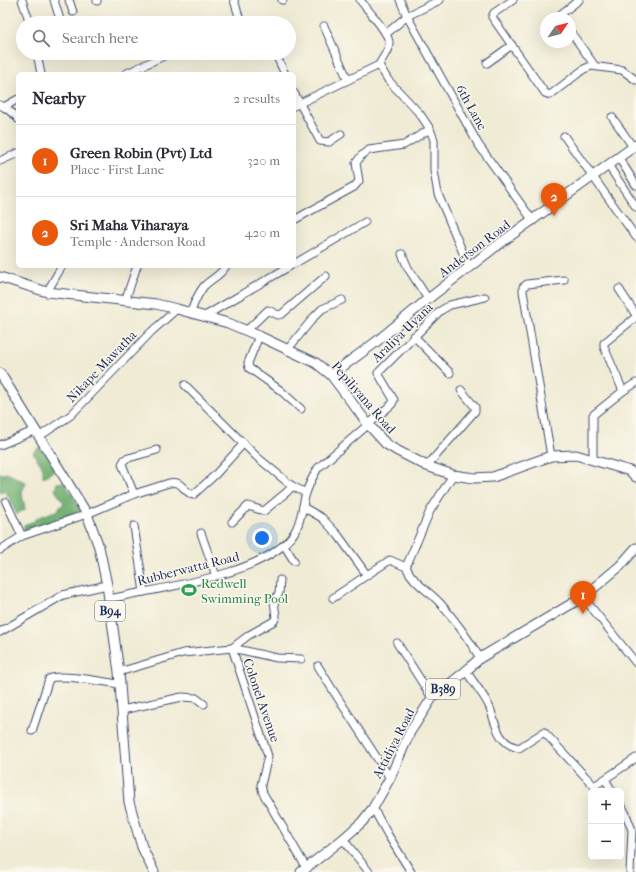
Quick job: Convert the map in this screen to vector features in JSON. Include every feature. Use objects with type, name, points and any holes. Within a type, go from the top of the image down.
[{"type":"main road","name":"Anderson Road","points":[[331,375],[376,342],[469,267],[634,146]]},
{"type":"main road","name":"Pepiliyana Road","points":[[0,277],[47,292],[156,304],[191,312],[247,330],[316,363],[331,375],[368,424],[386,444],[427,466],[453,474],[474,478],[493,478],[551,456],[576,455],[630,471],[636,477]]},
{"type":"main road","name":"B94","points":[[0,373],[87,514],[99,547],[107,585],[119,672],[129,802],[142,847],[154,872]]},
{"type":"main road","name":"Attidiya Road","points":[[304,870],[362,822],[373,808],[390,778],[410,732],[432,698],[480,658],[583,597],[620,566],[635,550]]},
{"type":"street","points":[[22,0],[28,16]]},
{"type":"street","points":[[54,0],[59,16]]},
{"type":"street","points":[[69,0],[73,12]]},
{"type":"street","points":[[234,0],[239,16]]},
{"type":"street","points":[[341,134],[329,142],[320,141],[297,105],[379,65],[387,51],[389,43],[386,34],[360,0]]},
{"type":"street","name":"6th Lane","points":[[400,0],[407,16],[478,144],[533,220]]},
{"type":"street","points":[[386,34],[407,16],[440,0]]},
{"type":"street","points":[[513,0],[494,13],[492,17],[512,44],[544,93],[550,95],[584,69],[592,66],[622,70],[636,80]]},
{"type":"street","points":[[565,12],[580,0]]},
{"type":"street","points":[[324,26],[348,80]]},
{"type":"street","points":[[576,39],[595,66]]},
{"type":"street","points":[[488,63],[512,44]]},
{"type":"street","points":[[38,60],[41,72]]},
{"type":"street","points":[[131,72],[156,60]]},
{"type":"street","points":[[279,60],[284,72]]},
{"type":"street","points":[[379,65],[388,80],[420,114],[430,128],[434,140],[434,171],[438,194],[469,267]]},
{"type":"street","points":[[2,106],[16,101]]},
{"type":"street","points":[[2,106],[16,116]]},
{"type":"street","points":[[612,117],[634,146]]},
{"type":"street","points":[[296,219],[354,187],[359,181],[356,163],[361,156],[369,150],[404,145],[430,128]]},
{"type":"street","points":[[564,136],[636,237]]},
{"type":"street","points":[[0,161],[16,154]]},
{"type":"street","points":[[619,158],[636,185]]},
{"type":"street","points":[[608,165],[636,207]]},
{"type":"street","points":[[296,263],[365,222]]},
{"type":"street","points":[[402,254],[408,268],[428,299]]},
{"type":"street","points":[[47,292],[61,268]]},
{"type":"street","points":[[125,301],[136,268]]},
{"type":"street","points":[[191,312],[197,297],[205,285],[221,274],[225,268]]},
{"type":"street","points":[[205,316],[287,268]]},
{"type":"street","points":[[247,330],[268,310],[278,315],[282,314],[326,276]]},
{"type":"street","points":[[551,456],[523,287],[527,284],[564,280]]},
{"type":"street","points":[[619,289],[636,316],[604,343],[604,347],[623,391]]},
{"type":"street","name":"Araliya Uyana","points":[[368,424],[392,404],[394,400],[378,373],[440,311],[450,305],[484,297]]},
{"type":"street","points":[[288,349],[322,309],[342,300]]},
{"type":"street","name":"Nikape Mawatha","points":[[0,445],[38,433],[71,415],[151,332],[177,309]]},
{"type":"street","points":[[259,336],[248,363],[249,368],[280,390],[301,409]]},
{"type":"street","points":[[414,336],[450,373]]},
{"type":"street","points":[[593,460],[593,415],[623,391],[636,383]]},
{"type":"street","points":[[185,385],[257,457],[292,486],[306,493]]},
{"type":"street","points":[[427,466],[476,412],[475,406],[461,390]]},
{"type":"street","name":"Rubberwatta Road","points":[[108,600],[236,571],[263,559],[284,545],[298,526],[306,493],[318,468],[368,424]]},
{"type":"street","points":[[1,547],[22,536],[87,514],[134,494],[175,482],[180,484],[188,493],[193,495],[215,475],[244,443]]},
{"type":"street","points":[[134,494],[122,462],[125,459],[157,450]]},
{"type":"street","points":[[406,567],[430,511],[453,474]]},
{"type":"street","points":[[232,522],[248,506],[264,511],[292,486]]},
{"type":"street","points":[[6,502],[22,536]]},
{"type":"street","points":[[303,507],[322,518],[338,535],[367,575]]},
{"type":"street","points":[[134,526],[144,592]]},
{"type":"street","points":[[201,534],[216,576]]},
{"type":"street","points":[[284,545],[294,561]]},
{"type":"street","points":[[333,598],[390,560],[406,567],[411,577],[439,602],[463,631],[480,658]]},
{"type":"street","points":[[232,648],[249,635],[274,621],[276,617],[274,601],[279,593],[280,580]]},
{"type":"street","points":[[0,632],[63,595],[107,585]]},
{"type":"street","points":[[583,597],[636,663]]},
{"type":"street","points":[[397,643],[432,698]]},
{"type":"street","points":[[119,672],[183,653],[232,648],[277,658],[301,659]]},
{"type":"street","name":"Colonel Avenue","points":[[232,648],[268,756],[261,785],[263,793],[304,870]]},
{"type":"street","points":[[318,666],[390,778]]},
{"type":"street","points":[[466,671],[489,707],[493,721],[504,741],[515,747],[519,748],[544,732],[594,786],[636,758]]},
{"type":"street","points":[[32,731],[49,679],[53,676],[64,676],[119,684]]},
{"type":"street","points":[[122,710],[182,697],[196,698],[204,704]]},
{"type":"street","points":[[605,779],[610,788]]},
{"type":"street","points":[[373,808],[411,872]]},
{"type":"street","points":[[624,810],[632,830],[630,872]]},
{"type":"street","points":[[343,839],[369,872]]},
{"type":"green space","points":[[41,446],[56,469],[43,478],[43,468],[33,452]]},
{"type":"green space","points":[[0,472],[2,474],[7,473],[27,483],[22,493],[25,510],[17,515],[6,491],[0,493]]},
{"type":"green space","points":[[64,482],[81,510],[24,533],[24,525],[35,521],[36,518],[56,511],[64,503],[55,490],[57,483]]},
{"type":"place","name":"Sri Maha Viharaya","points":[[554,216]]},
{"type":"place","name":"Redwell Swimming Pool","points":[[189,590]]},
{"type":"place","name":"Green Robin (Pvt) Ltd","points":[[583,614]]}]
